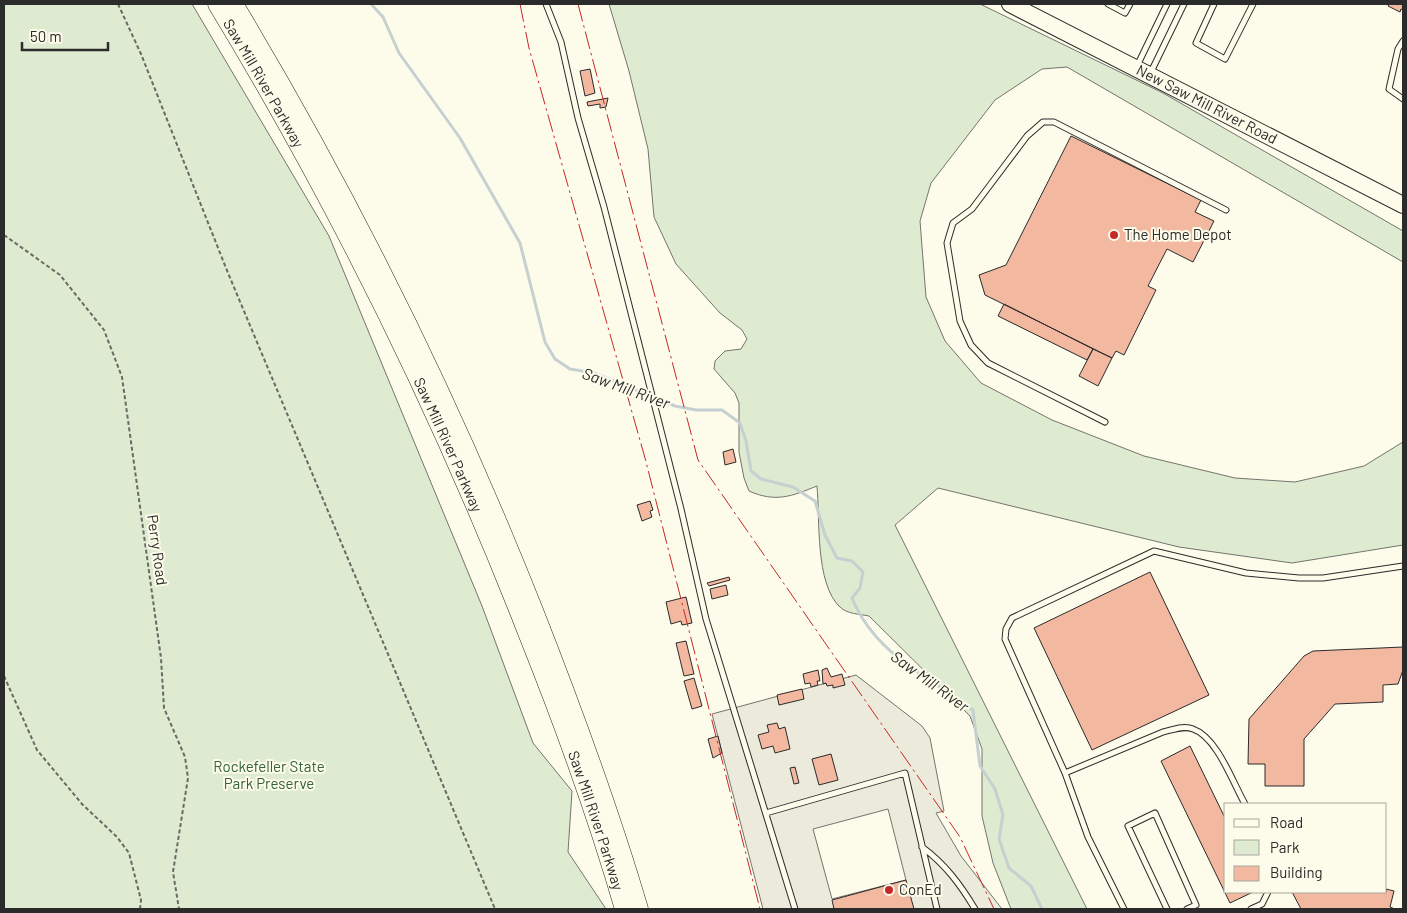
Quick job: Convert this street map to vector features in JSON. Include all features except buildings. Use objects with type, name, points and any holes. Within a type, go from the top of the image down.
[{"type":"highway","name":"Saw Mill River Parkway","points":[[218,4],[336,214],[446,438],[496,555],[550,693],[590,802],[624,909]]},
{"type":"highway","name":"Saw Mill River Parkway","points":[[234,4],[348,205],[408,324],[458,430],[509,549],[570,705],[612,823],[639,909]]},
{"type":"main road","name":"New Saw Mill River Road","points":[[1010,4],[1403,205]]},
{"type":"lane","points":[[546,4],[561,42],[578,118],[604,208],[706,619],[795,909]]},
{"type":"lane","points":[[1108,4],[1125,13],[1130,4]]},
{"type":"lane","points":[[1143,71],[1167,4]]},
{"type":"lane","points":[[1143,71],[1184,4]]},
{"type":"lane","points":[[1214,4],[1196,43],[1225,59],[1253,4]]},
{"type":"lane","points":[[1403,41],[1398,49],[1389,89],[1403,99]]},
{"type":"lane","points":[[1105,422],[996,368],[970,345],[960,321],[947,243],[953,223],[972,209],[1027,136],[1042,122],[1054,122],[1226,210]]},
{"type":"lane","points":[[1124,909],[1088,837],[1066,773],[1005,639],[1006,629],[1012,618],[1154,551],[1246,573],[1298,578],[1324,578],[1403,566]]},
{"type":"lane","points":[[1066,773],[1162,732],[1176,728],[1191,728],[1212,742],[1244,803]]},
{"type":"lane","points":[[766,813],[905,773],[936,909]]},
{"type":"lane","points":[[1167,909],[1128,826],[1155,813],[1196,905],[1187,909]]},
{"type":"lane","points":[[921,846],[939,860],[954,876],[975,909]]},
{"type":"lane","points":[[1251,909],[1262,904],[1268,893]]},
{"type":"path","points":[[118,4],[141,54],[228,273],[495,909]]},
{"type":"path","name":"Perry Road","points":[[4,235],[60,275],[104,330],[122,377],[161,658],[164,708],[185,757],[188,778],[173,872],[179,909]]},
{"type":"path","points":[[4,676],[37,750],[82,804],[117,837],[129,854],[141,900],[140,909]]},
{"type":"green space","name":"Rockefeller State Park Preserve","points":[[4,4],[192,4],[329,236],[482,606],[533,743],[572,791],[568,852],[606,909],[4,909]]},
{"type":"green space","points":[[609,4],[980,4],[1163,93],[1403,231],[1403,262],[1067,67],[1042,69],[995,100],[931,183],[920,221],[926,297],[945,341],[981,383],[1052,420],[1144,456],[1235,478],[1295,482],[1364,466],[1403,442],[1403,545],[1292,563],[1179,547],[938,488],[895,525],[1087,909],[1011,909],[993,863],[982,816],[982,749],[970,716],[869,616],[846,611],[832,597],[826,583],[820,550],[817,486],[784,497],[768,497],[749,491],[744,478],[739,452],[739,403],[735,393],[714,369],[715,361],[725,351],[741,349],[747,339],[742,330],[720,313],[676,264],[654,217],[648,149],[629,71]]},
{"type":"shaded area","points":[[856,675],[922,726],[930,738],[944,811],[936,813],[961,856],[1002,909],[763,909],[712,714]],"holes":[[[888,809],[906,880],[832,899],[813,829]]]},
{"type":"waterway","name":"Saw Mill River","points":[[371,4],[383,17],[399,53],[460,138],[520,243],[545,342],[555,359],[570,369],[594,373],[675,406],[696,410],[722,410],[740,423],[746,441],[751,471],[761,479],[793,487],[815,501],[825,535],[837,558],[852,561],[863,572],[860,588],[852,598],[874,634],[904,662],[973,710],[980,766],[995,789],[1003,815],[999,839],[1009,868],[1031,886],[1042,909]]},
{"type":"power","points":[[520,4],[529,48],[645,458],[760,909]]},
{"type":"power","points":[[578,4],[698,460],[960,837],[994,909]]},
{"type":"place","name":"The Home Depot","points":[[1114,235]]},
{"type":"place","name":"ConEd","points":[[889,890]]}]
